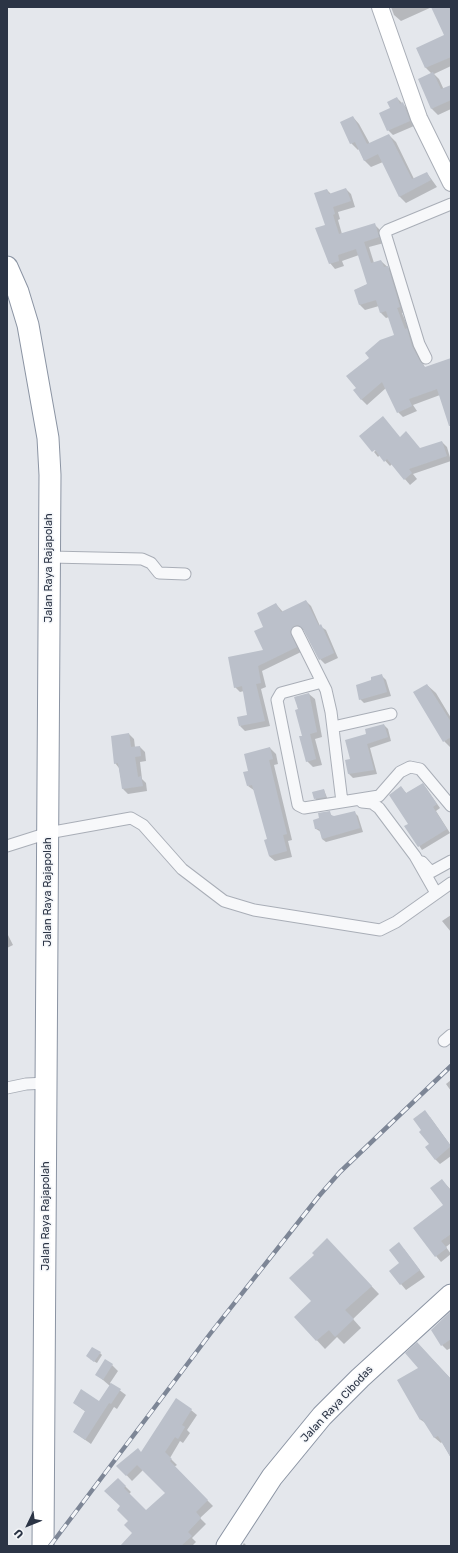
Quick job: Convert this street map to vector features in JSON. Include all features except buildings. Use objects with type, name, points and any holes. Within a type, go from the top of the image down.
[{"type":"highway","name":"Jalan Raya Rajapolah","points":[[7,267],[18,292],[28,325],[48,438],[50,557],[43,1546]]},
{"type":"highway","name":"Jalan Raya Cibodas","points":[[226,1546],[272,1477],[322,1416],[360,1378],[451,1295]]},
{"type":"main road","points":[[380,7],[419,118],[451,184]]},
{"type":"street","points":[[426,358],[419,344],[385,236],[388,230],[451,204]]},
{"type":"street","points":[[50,557],[142,559],[151,564],[158,573],[185,574]]},
{"type":"street","points":[[297,632],[326,690],[333,727],[342,802]]},
{"type":"street","points":[[322,682],[281,693],[278,700],[296,803],[304,808],[379,796],[400,772],[410,767],[420,769],[451,806]]},
{"type":"street","points":[[333,727],[391,714]]},
{"type":"street","points":[[379,796],[424,864],[431,872],[436,893]]},
{"type":"street","points":[[292,812],[342,802],[363,802],[376,804],[391,822],[415,856],[436,893]]},
{"type":"street","points":[[7,846],[48,833],[131,818],[143,825],[182,869],[224,901],[254,910],[380,930],[396,922],[451,883]]},
{"type":"street","points":[[431,872],[451,861]]},
{"type":"street","points":[[7,1088],[26,1084],[47,1083]]},
{"type":"railway","points":[[50,1546],[210,1334],[319,1196],[340,1172],[451,1066]]}]
